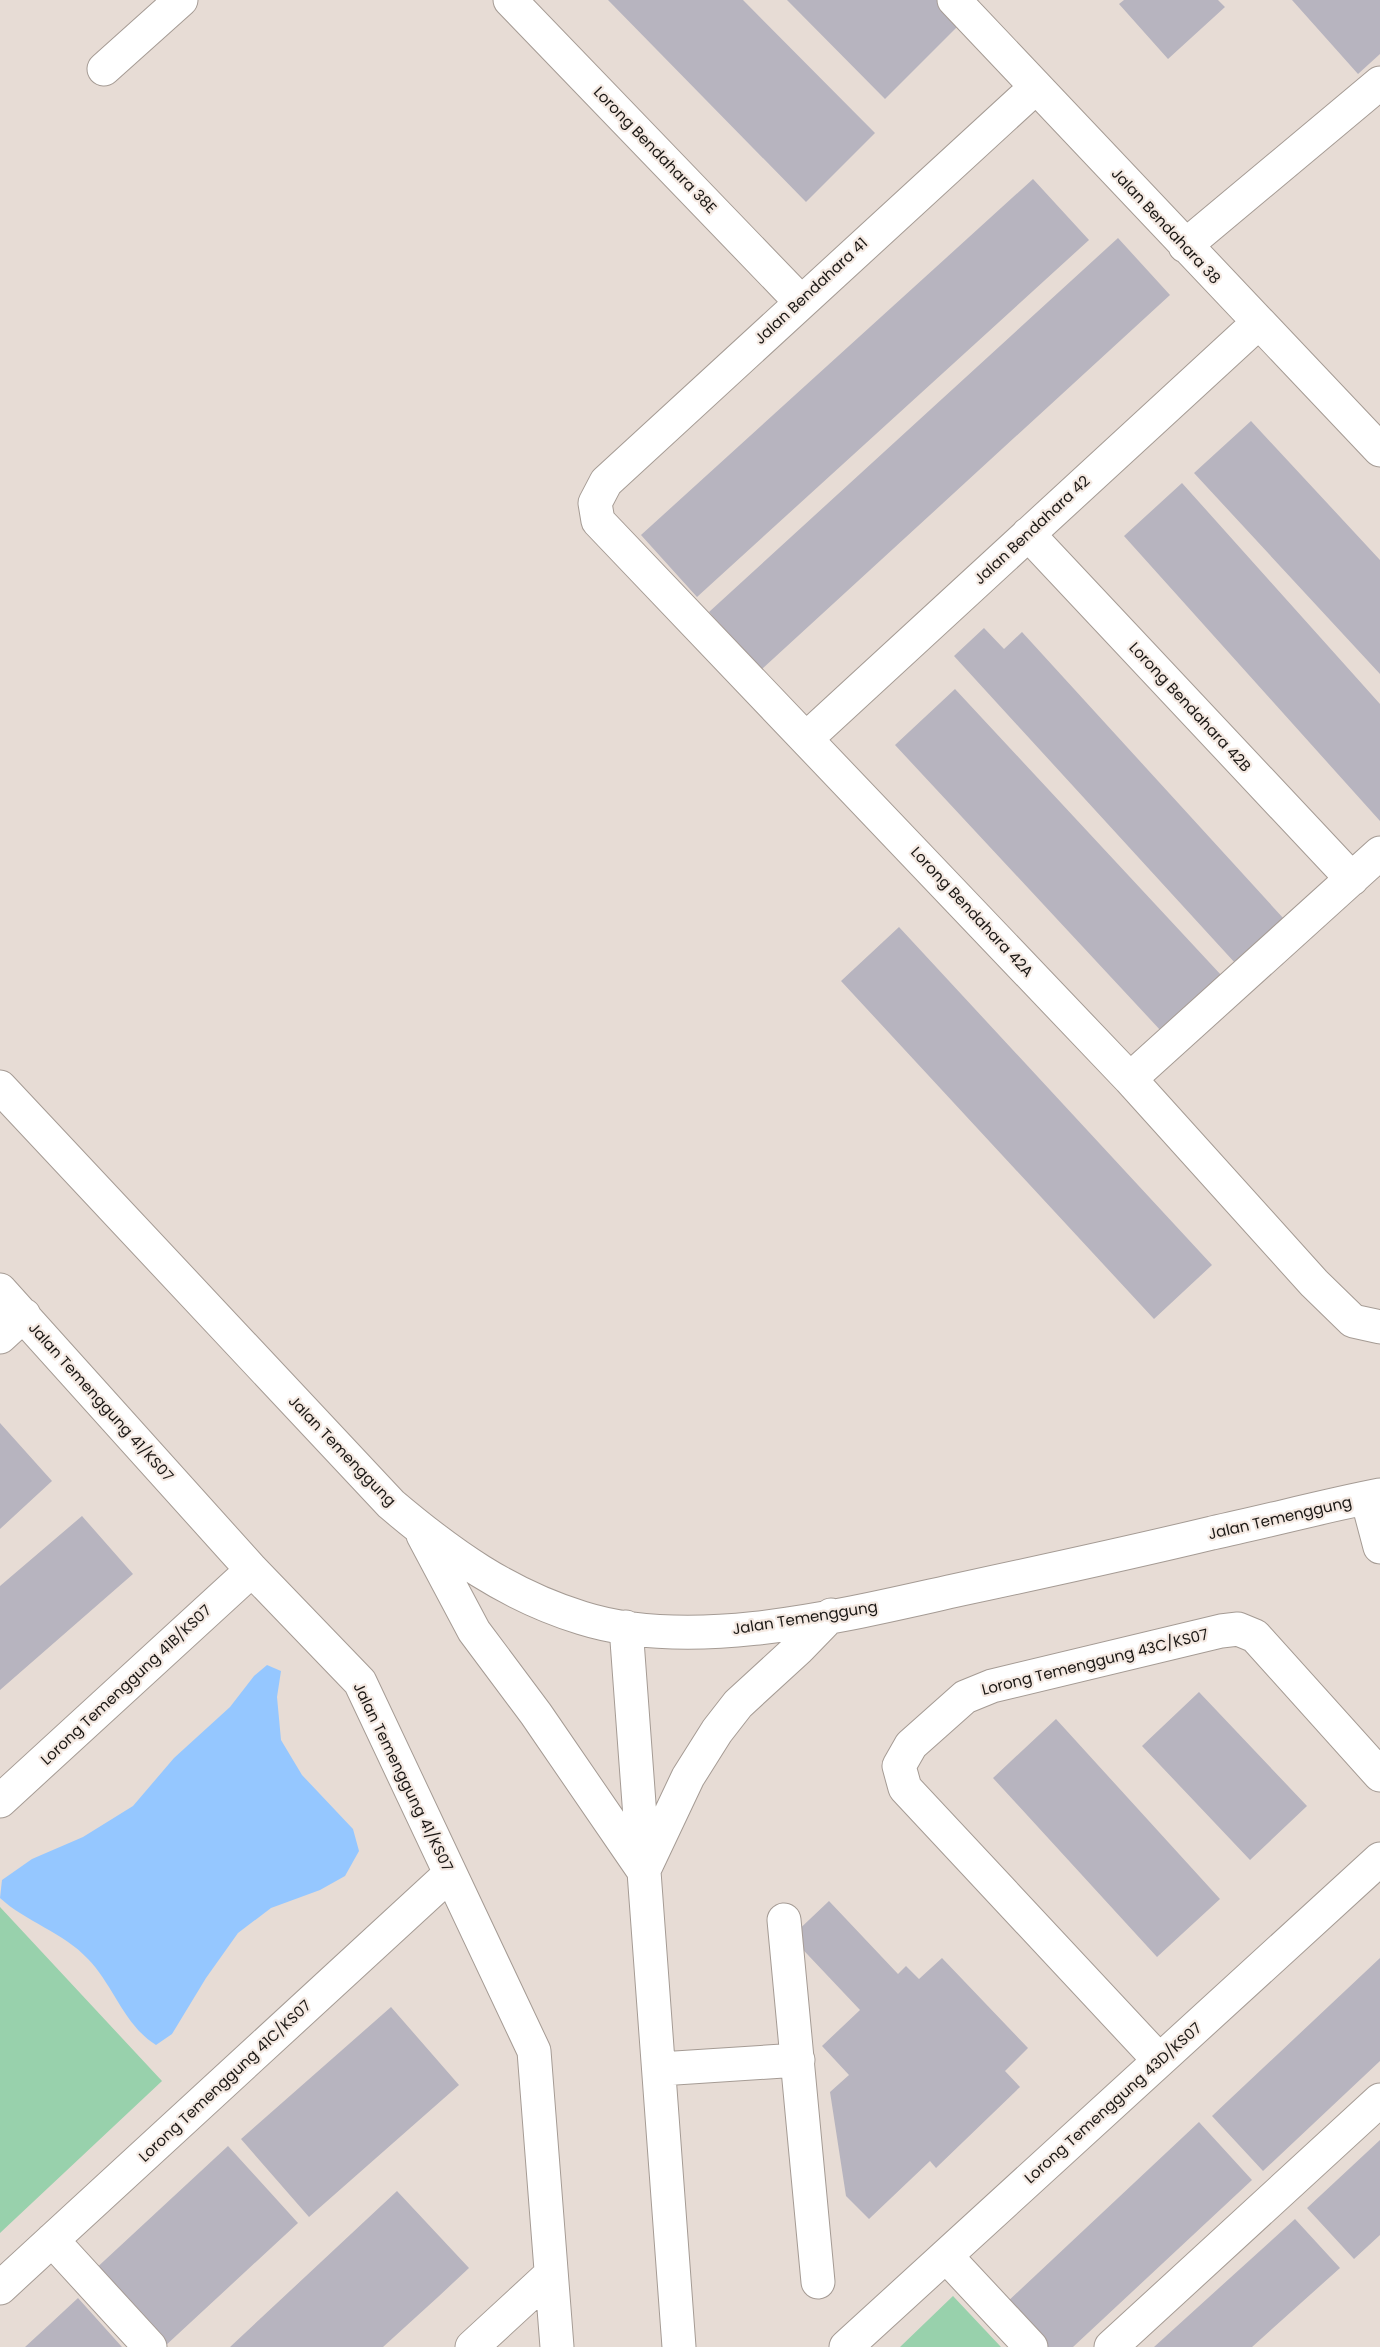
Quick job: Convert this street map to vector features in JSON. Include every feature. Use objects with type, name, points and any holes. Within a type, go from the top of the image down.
[{"type":"street","points":[[104,69],[181,0]]},
{"type":"street","name":"Lorong Bendahara 38E","points":[[510,0],[800,301]]},
{"type":"street","name":"Jalan Bendahara 38","points":[[954,0],[1380,450]]},
{"type":"street","points":[[1185,246],[1380,83]]},
{"type":"street","name":"Jalan Bendahara 41","points":[[595,503],[606,482],[800,301],[1036,87]]},
{"type":"street","name":"Jalan Bendahara 42","points":[[807,738],[1258,323]]},
{"type":"street","name":"Lorong Bendahara 42A","points":[[595,503],[598,521],[1130,1079],[1314,1283],[1366,1324]]},
{"type":"street","name":"Lorong Bendahara 42B","points":[[1028,534],[1352,879]]},
{"type":"street","points":[[1130,1079],[1380,853]]},
{"type":"street","name":"Jalan Temenggung","points":[[0,1088],[391,1504],[438,1544],[492,1579],[537,1601],[583,1619],[626,1627],[686,1633],[749,1630],[900,1603],[1373,1497]]},
{"type":"street","name":"Jalan Temenggung 41/KS07","points":[[0,1290],[252,1570],[360,1682],[534,2051],[556,2347]]},
{"type":"street","points":[[0,1337],[24,1315]]},
{"type":"street","points":[[1373,1497],[1380,1547]]},
{"type":"street","points":[[419,1527],[474,1631],[536,1714],[644,1872]]},
{"type":"street","name":"Lorong Temenggung 41B/KS07","points":[[0,1801],[252,1570]]},
{"type":"street","points":[[644,1872],[688,1777],[717,1731],[744,1697],[799,1648],[831,1615]]},
{"type":"street","points":[[626,1627],[679,2347]]},
{"type":"street","name":"Lorong Temenggung 43C/KS07","points":[[1160,2060],[904,1788],[898,1766],[911,1744],[965,1696],[992,1686],[1221,1631],[1238,1629],[1254,1636],[1380,1775]]},
{"type":"street","name":"Lorong Temenggung 43D/KS07","points":[[846,2347],[1380,1859]]},
{"type":"street","name":"Lorong Temenggung 41C/KS07","points":[[0,2288],[450,1875]]},
{"type":"street","points":[[784,1920],[818,2282]]},
{"type":"street","points":[[660,2069],[798,2060]]},
{"type":"street","points":[[1111,2347],[1380,2100]]},
{"type":"street","points":[[52,2240],[150,2347]]},
{"type":"street","points":[[946,2256],[1031,2347]]},
{"type":"street","points":[[472,2347],[549,2276]]},
{"type":"green space","points":[[0,1907],[162,2081],[0,2233]]},
{"type":"green space","points":[[953,2296],[1001,2347],[900,2347]]},
{"type":"water","points":[[267,1665],[281,1671],[277,1697],[281,1740],[302,1775],[353,1829],[359,1851],[345,1876],[320,1890],[271,1908],[238,1933],[206,1978],[172,2034],[156,2045],[145,2037],[127,2016],[88,1959],[67,1941],[21,1914],[0,1898],[2,1880],[32,1859],[83,1837],[133,1806],[174,1758],[230,1707],[254,1676]]},
{"type":"building","points":[[608,0],[743,0],[875,133],[806,202]]},
{"type":"building","points":[[787,0],[937,0],[960,24],[885,99]]},
{"type":"building","points":[[1124,0],[1218,0],[1225,7],[1168,59],[1119,4]]},
{"type":"building","points":[[1292,0],[1380,0],[1380,54],[1358,74]]},
{"type":"building","points":[[1033,179],[1089,240],[697,597],[641,535]]},
{"type":"building","points":[[1118,238],[1170,295],[761,670],[709,612]]},
{"type":"building","points":[[1251,421],[1380,560],[1380,674],[1194,473]]},
{"type":"building","points":[[1182,483],[1380,704],[1380,821],[1124,536]]},
{"type":"building","points":[[984,628],[1004,649],[1022,632],[1284,919],[1236,964],[954,656]]},
{"type":"building","points":[[955,689],[1222,976],[1162,1032],[895,745]]},
{"type":"building","points":[[899,927],[1212,1265],[1154,1319],[841,981]]},
{"type":"building","points":[[0,1423],[52,1481],[0,1529]]},
{"type":"building","points":[[82,1516],[133,1574],[0,1690],[0,1586]]},
{"type":"building","points":[[1199,1692],[1307,1806],[1250,1860],[1142,1746]]},
{"type":"building","points":[[1056,1719],[1220,1899],[1157,1957],[993,1778]]},
{"type":"building","points":[[829,1901],[898,1974],[906,1966],[919,1979],[942,1958],[1028,2048],[1005,2071],[1020,2087],[936,2168],[930,2161],[869,2219],[846,2196],[830,2092],[849,2075],[822,2046],[860,2010],[791,1937]]},
{"type":"building","points":[[1380,1958],[1380,2061],[1263,2171],[1212,2116]]},
{"type":"building","points":[[391,2007],[459,2085],[309,2217],[241,2139]]},
{"type":"building","points":[[1199,2122],[1252,2180],[1073,2347],[1043,2347],[1004,2305]]},
{"type":"building","points":[[1380,2140],[1380,2235],[1354,2259],[1307,2208]]},
{"type":"building","points":[[228,2146],[298,2223],[164,2347],[91,2273]]},
{"type":"building","points":[[397,2191],[469,2268],[438,2297],[383,2347],[230,2347]]},
{"type":"building","points":[[1295,2219],[1340,2268],[1252,2347],[1154,2347]]},
{"type":"building","points":[[78,2298],[122,2347],[25,2347],[50,2324]]}]
